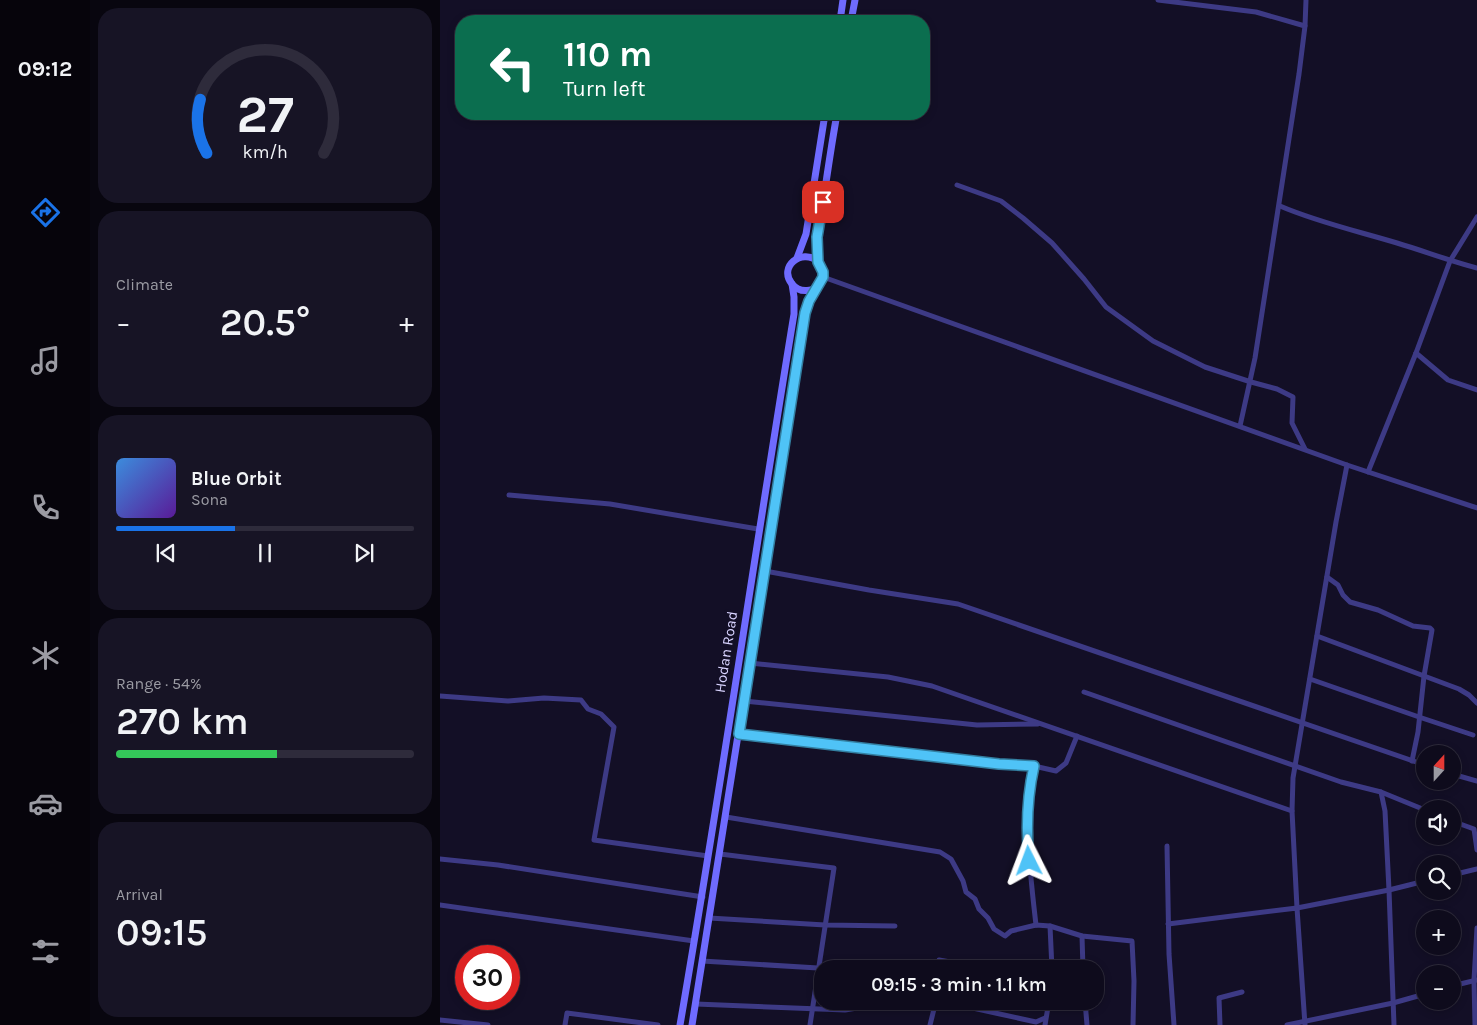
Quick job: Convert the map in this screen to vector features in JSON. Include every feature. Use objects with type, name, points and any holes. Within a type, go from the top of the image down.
[{"type":"main road","points":[[841,15],[843,0]]},
{"type":"main road","points":[[853,15],[855,0]]},
{"type":"main road","name":"Hodan Road","points":[[680,1025],[702,897],[758,529],[794,314],[794,297],[788,273],[797,258],[806,234],[824,120]]},
{"type":"main road","points":[[823,277],[823,272],[818,262],[817,237],[836,120]]},
{"type":"main road","points":[[797,258],[808,256],[818,262]]},
{"type":"main road","name":"Hodan Road","points":[[692,1025],[805,313],[809,301],[823,277]]},
{"type":"main road","points":[[792,284],[801,290],[807,291],[818,287]]},
{"type":"street","points":[[1158,0],[1256,12],[1305,26]]},
{"type":"street","points":[[1240,426],[1250,382],[1280,206],[1299,74],[1306,0]]},
{"type":"street","points":[[957,185],[1001,201],[1023,218],[1052,243],[1106,306],[1153,341],[1206,367],[1277,389],[1293,398],[1292,423],[1305,450]]},
{"type":"street","points":[[1280,206],[1306,217],[1399,244],[1450,262],[1477,268]]},
{"type":"street","points":[[1368,472],[1450,262],[1477,217]]},
{"type":"street","points":[[823,277],[1347,465],[1477,508]]},
{"type":"street","points":[[1416,353],[1448,380],[1477,390]]},
{"type":"street","points":[[1305,1023],[1292,811],[1293,778],[1347,465]]},
{"type":"street","points":[[509,495],[610,504],[758,529]]},
{"type":"street","points":[[765,571],[958,604],[1416,762]]},
{"type":"street","points":[[1327,577],[1338,585],[1343,595],[1350,602],[1378,610],[1413,626],[1430,628],[1433,633],[1424,676],[1418,732],[1412,761]]},
{"type":"street","points":[[1317,636],[1465,692],[1477,703]]},
{"type":"street","points":[[750,663],[888,678],[932,686],[1292,811]]},
{"type":"street","points":[[1310,679],[1418,718],[1474,735]]},
{"type":"street","points":[[1084,692],[1341,782],[1381,792],[1416,806]]},
{"type":"street","points":[[440,696],[508,701],[544,698],[581,700],[588,709],[601,714],[614,727],[594,840],[708,856]]},
{"type":"street","points":[[744,701],[977,724],[1042,724]]},
{"type":"street","points":[[739,734],[1034,766],[1056,771],[1066,763],[1077,736]]},
{"type":"street","points":[[1034,766],[1029,790],[1027,844],[1036,925]]},
{"type":"street","points":[[1461,777],[1477,781]]},
{"type":"street","points":[[1381,792],[1385,811],[1394,1025]]},
{"type":"street","points":[[726,817],[940,852],[951,859],[963,881],[966,892],[975,899],[979,909],[988,918],[994,929],[1005,936],[1011,931],[1036,925],[1050,926],[1082,936],[1132,941],[1134,981],[1133,1025]]},
{"type":"street","points":[[1461,824],[1474,829],[1477,850]]},
{"type":"street","points":[[1167,846],[1168,924],[1174,1025]]},
{"type":"street","points":[[720,854],[834,868],[819,960]]},
{"type":"street","points":[[440,859],[498,865],[702,897]]},
{"type":"street","points":[[1461,873],[1477,869]]},
{"type":"street","points":[[1168,924],[1297,908],[1416,883]]},
{"type":"street","points":[[440,905],[694,941]]},
{"type":"street","points":[[709,918],[825,925],[895,926]]},
{"type":"street","points":[[1050,926],[1052,960]]},
{"type":"street","points":[[1475,1025],[1477,928]]},
{"type":"street","points":[[1082,936],[1083,960]]},
{"type":"street","points":[[702,961],[814,968]]},
{"type":"street","points":[[1461,984],[1475,980]]},
{"type":"street","points":[[1220,1025],[1219,998],[1242,992]]},
{"type":"street","points":[[810,1025],[814,995]]},
{"type":"street","points":[[1287,1025],[1305,1023],[1416,996]]},
{"type":"street","points":[[696,1004],[812,1009]]},
{"type":"street","points":[[930,1025],[934,1010]]},
{"type":"street","points":[[982,1010],[1036,1022],[1045,1018]]},
{"type":"street","points":[[1045,1025],[1047,1010]]},
{"type":"street","points":[[1086,1010],[1087,1025]]},
{"type":"street","points":[[565,1025],[567,1013],[658,1025]]},
{"type":"street","points":[[444,1022],[488,1025]]},
{"type":"route","points":[[823,202],[817,237],[818,262],[822,266],[823,277],[809,301],[805,313],[739,734],[999,764],[1034,766],[1029,790],[1027,844],[1029,861]]}]
